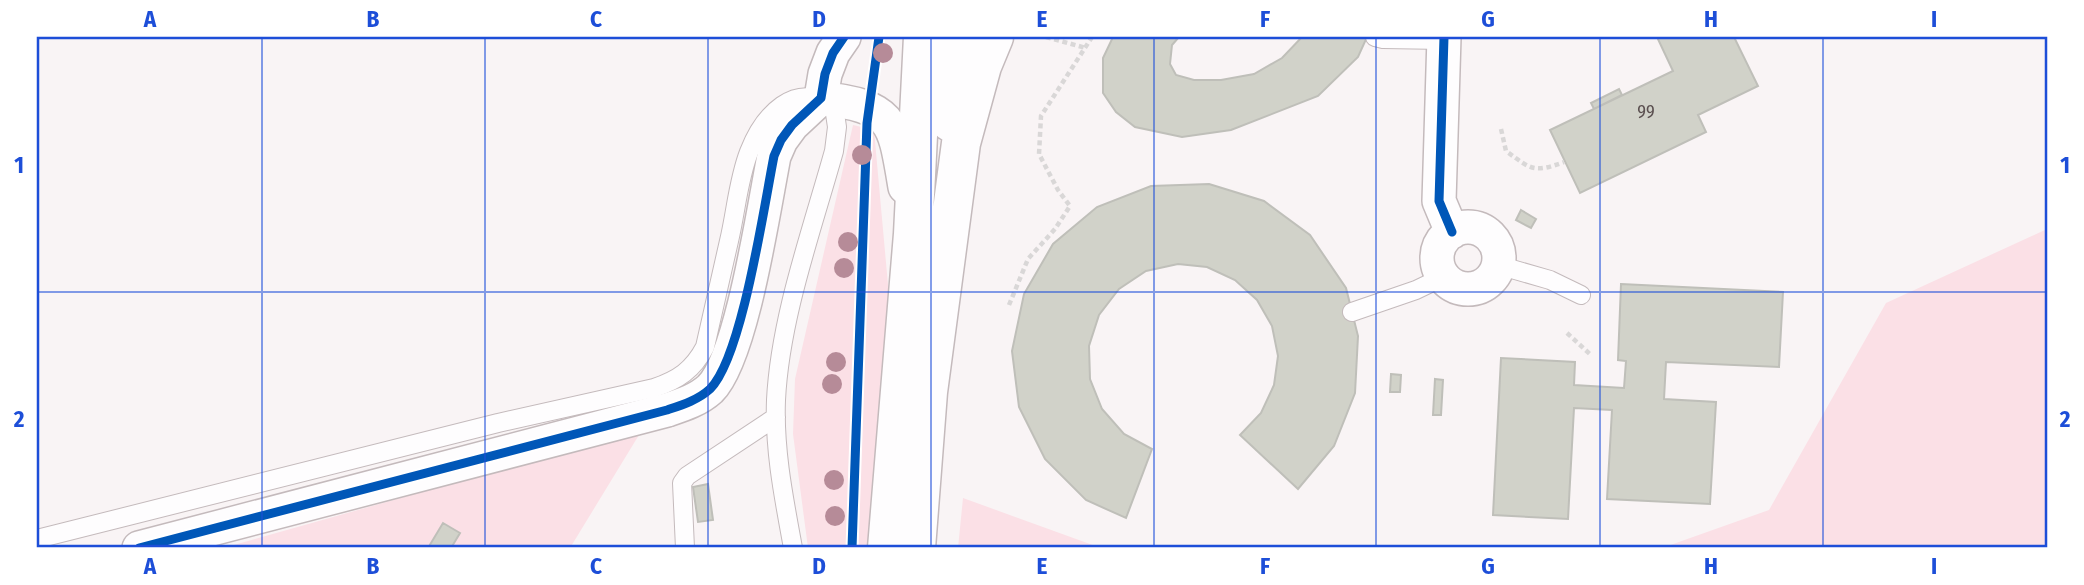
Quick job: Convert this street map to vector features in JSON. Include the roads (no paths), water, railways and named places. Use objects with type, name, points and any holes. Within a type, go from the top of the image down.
[{"type":"main road","points":[[887,548],[913,234],[923,37]]},
{"type":"main road","points":[[944,271],[954,37]]},
{"type":"main road","points":[[916,548],[928,392],[961,143],[982,66],[994,37]]},
{"type":"street","points":[[139,548],[653,414],[701,396],[721,375],[729,359],[752,266],[774,156],[792,125],[821,98],[825,74],[833,53],[844,37]]},
{"type":"street","points":[[1444,38],[1439,201],[1452,232]]},
{"type":"street","points":[[821,98],[846,101],[869,108],[882,115],[892,128],[899,145],[913,234]]},
{"type":"street","points":[[1472,227],[1490,236],[1499,254],[1498,265],[1488,282],[1480,287],[1460,288],[1443,277],[1438,268],[1439,247],[1452,232],[1472,227]]},
{"type":"lane","points":[[1375,37],[1444,38]]},
{"type":"lane","points":[[37,539],[498,423],[654,388],[678,378],[694,365],[705,347],[744,172],[756,137],[770,117],[788,101],[804,96],[821,98],[834,107],[837,115],[834,151],[789,315],[778,377],[776,416],[779,461],[793,548]]},
{"type":"lane","points":[[1498,265],[1550,280],[1581,295]]},
{"type":"lane","points":[[1352,312],[1416,290],[1443,277]]},
{"type":"lane","points":[[685,548],[682,483],[776,416]]}]
